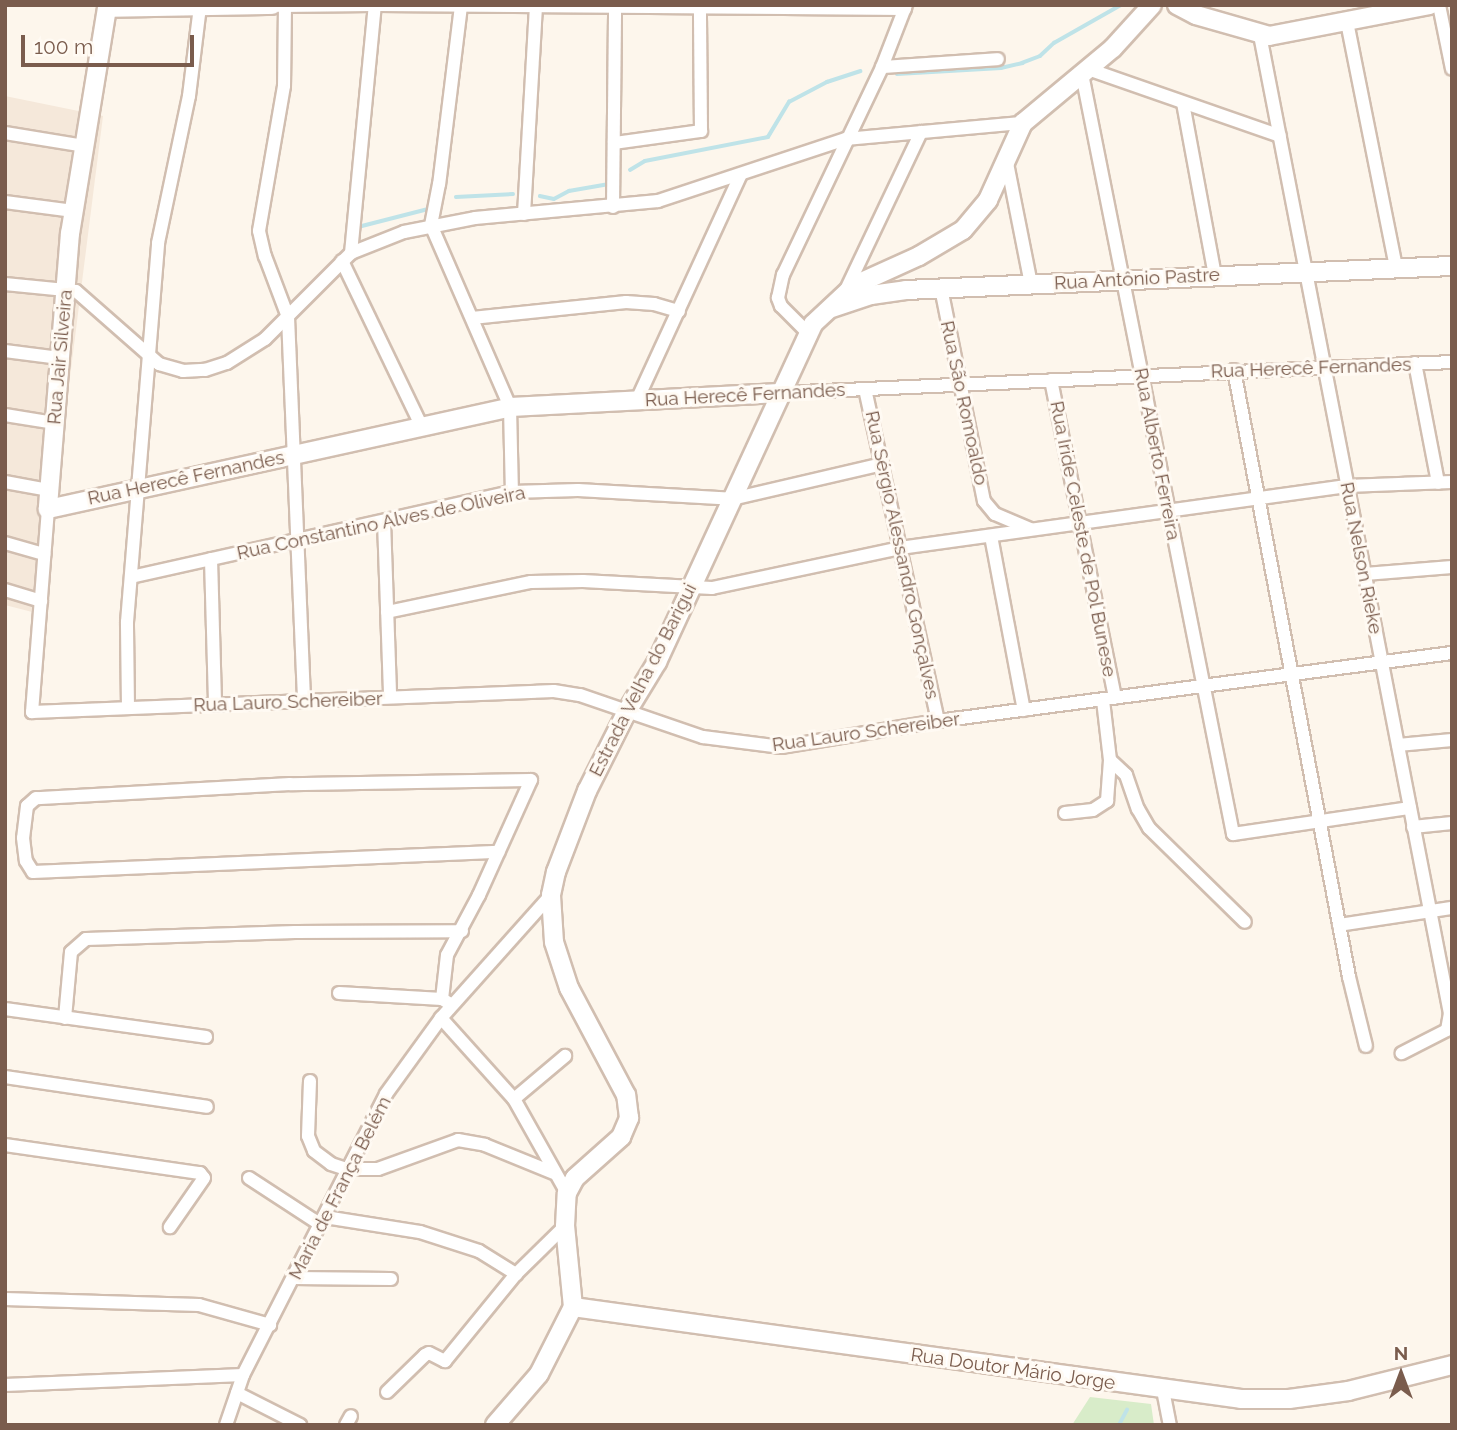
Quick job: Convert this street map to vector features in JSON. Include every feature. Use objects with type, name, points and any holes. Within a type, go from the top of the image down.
[{"type":"street","points":[[375,5],[346,257],[422,426]]},
{"type":"street","name":"Estrada Velha do Barigui","points":[[567,1193],[582,1171],[621,1138],[627,1128],[629,1106],[560,963],[553,931],[551,895],[564,844],[626,713],[657,662],[808,333],[845,291],[919,256],[963,230],[988,200],[1023,123],[1085,72],[1134,27],[1152,5]]},
{"type":"street","points":[[1177,5],[1196,15],[1260,35],[1289,34],[1430,5]]},
{"type":"street","points":[[1439,5],[1452,69]]},
{"type":"street","points":[[277,6],[284,86],[259,231],[265,256],[288,317],[304,701]]},
{"type":"street","points":[[461,6],[439,184],[431,225],[510,407],[512,492]]},
{"type":"street","points":[[524,214],[536,6]]},
{"type":"street","points":[[107,7],[905,7],[882,66],[788,262],[779,288],[781,306],[808,333]]},
{"type":"street","name":"Rua Jair Silveira","points":[[32,712],[73,211],[107,7]]},
{"type":"street","points":[[128,708],[127,622],[158,243],[189,96],[200,7]]},
{"type":"street","points":[[613,207],[615,7]]},
{"type":"street","points":[[614,143],[701,131],[700,8]]},
{"type":"street","points":[[1347,22],[1396,268]]},
{"type":"street","name":"Rua Nelson Rieke","points":[[1260,35],[1430,910],[1450,1026],[1443,1034],[1402,1053]]},
{"type":"street","points":[[882,66],[998,59]]},
{"type":"street","points":[[1085,72],[1280,136]]},
{"type":"street","name":"Rua Alberto Ferreira","points":[[1085,72],[1123,280],[1233,834],[1319,821]]},
{"type":"street","points":[[1183,103],[1216,276]]},
{"type":"street","points":[[5,284],[80,293],[150,358],[174,370],[192,372],[217,367],[252,348],[288,317],[346,257],[385,238],[431,225],[658,201],[846,139],[1023,123]]},
{"type":"street","points":[[845,291],[921,132]]},
{"type":"street","points":[[5,134],[84,146]]},
{"type":"street","points":[[1006,158],[1031,284]]},
{"type":"street","points":[[638,400],[740,176]]},
{"type":"street","points":[[5,202],[73,211]]},
{"type":"street","name":"Rua Antônio Pastre","points":[[826,310],[871,295],[942,288],[1452,265]]},
{"type":"street","name":"Rua São Romoaldo","points":[[942,288],[958,384],[984,502],[995,514],[1033,530]]},
{"type":"street","points":[[472,318],[626,302],[654,304],[679,312]]},
{"type":"street","points":[[5,351],[60,358]]},
{"type":"street","name":"Rua Herecê Fernandes","points":[[48,509],[510,407],[1234,370],[1452,362]]},
{"type":"street","points":[[387,612],[531,582],[583,581],[691,589],[721,587],[900,548],[1347,486],[1445,483],[1415,363]]},
{"type":"street","points":[[1234,370],[1339,925],[1366,1046]]},
{"type":"street","name":"Rua Iride Celeste de Pol Bunese","points":[[1051,380],[1109,699],[1110,760],[1107,801],[1093,810],[1065,813]]},
{"type":"street","name":"Rua Sérgio Alessandro Gonçalves","points":[[865,389],[938,721]]},
{"type":"street","points":[[5,415],[55,423]]},
{"type":"street","name":"Rua Constantino Alves de Oliveira","points":[[131,577],[512,492],[591,491],[732,499],[882,464]]},
{"type":"street","points":[[5,482],[49,490]]},
{"type":"street","points":[[384,521],[390,697]]},
{"type":"street","points":[[990,536],[1024,710]]},
{"type":"street","points":[[5,543],[44,554]]},
{"type":"street","points":[[211,559],[215,705]]},
{"type":"street","points":[[1364,574],[1452,567]]},
{"type":"street","points":[[5,590],[41,601]]},
{"type":"street","name":"Rua Lauro Schereiber","points":[[32,712],[554,691],[580,695],[702,737],[762,746],[794,746],[938,721],[1204,687],[1381,660],[1452,653]]},
{"type":"street","points":[[1398,745],[1452,740]]},
{"type":"street","points":[[1110,760],[1126,775],[1138,809],[1149,828],[1245,922]]},
{"type":"street","points":[[339,993],[447,1002],[447,955],[499,852],[531,780],[290,784],[36,798],[27,806],[23,838],[26,861],[33,872],[499,852]]},
{"type":"street","points":[[1319,821],[1410,807]]},
{"type":"street","points":[[1413,827],[1452,823]]},
{"type":"street","name":"Maria de França Belém","points":[[226,1425],[243,1375],[295,1278],[346,1169],[386,1094],[441,1018],[447,1002],[551,895]]},
{"type":"street","points":[[1339,925],[1452,908]]},
{"type":"street","points":[[65,1018],[72,952],[86,939],[295,932],[461,931]]},
{"type":"street","points":[[5,1009],[206,1037]]},
{"type":"street","points":[[441,1018],[514,1099],[567,1193],[565,1226],[573,1307],[539,1374],[495,1425]]},
{"type":"street","points":[[514,1099],[565,1056]]},
{"type":"street","points":[[5,1077],[207,1107]]},
{"type":"street","points":[[310,1081],[308,1136],[314,1151],[331,1164],[346,1169],[378,1169],[458,1140],[485,1145],[554,1173]]},
{"type":"street","points":[[5,1145],[200,1173],[204,1178],[170,1227]]},
{"type":"street","points":[[249,1178],[323,1221],[420,1232],[479,1251],[516,1274]]},
{"type":"street","points":[[387,1392],[425,1355],[429,1353],[445,1361],[516,1274],[565,1226]]},
{"type":"street","points":[[295,1278],[391,1279]]},
{"type":"street","points":[[5,1299],[199,1305],[270,1325]]},
{"type":"street","name":"Rua Doutor Mário Jorge","points":[[573,1307],[1241,1399],[1289,1399],[1377,1385],[1452,1364]]},
{"type":"street","points":[[5,1385],[243,1375]]},
{"type":"street","points":[[1163,1390],[1170,1425]]},
{"type":"street","points":[[237,1393],[300,1425]]},
{"type":"shaded area","points":[[5,96],[103,116],[40,614],[5,605]]},
{"type":"green space","points":[[1090,1397],[1151,1404],[1154,1425],[1072,1425]]},
{"type":"waterway","points":[[897,74],[1001,68],[1022,63],[1040,56],[1054,43],[1121,5]]},
{"type":"waterway","points":[[630,170],[645,161],[768,137],[789,102],[827,82],[860,71]]},
{"type":"waterway","points":[[540,196],[554,199],[569,191],[604,185]]},
{"type":"waterway","points":[[456,197],[513,194]]},
{"type":"waterway","points":[[362,226],[428,209]]},
{"type":"waterway","points":[[1119,1425],[1127,1410]]}]
